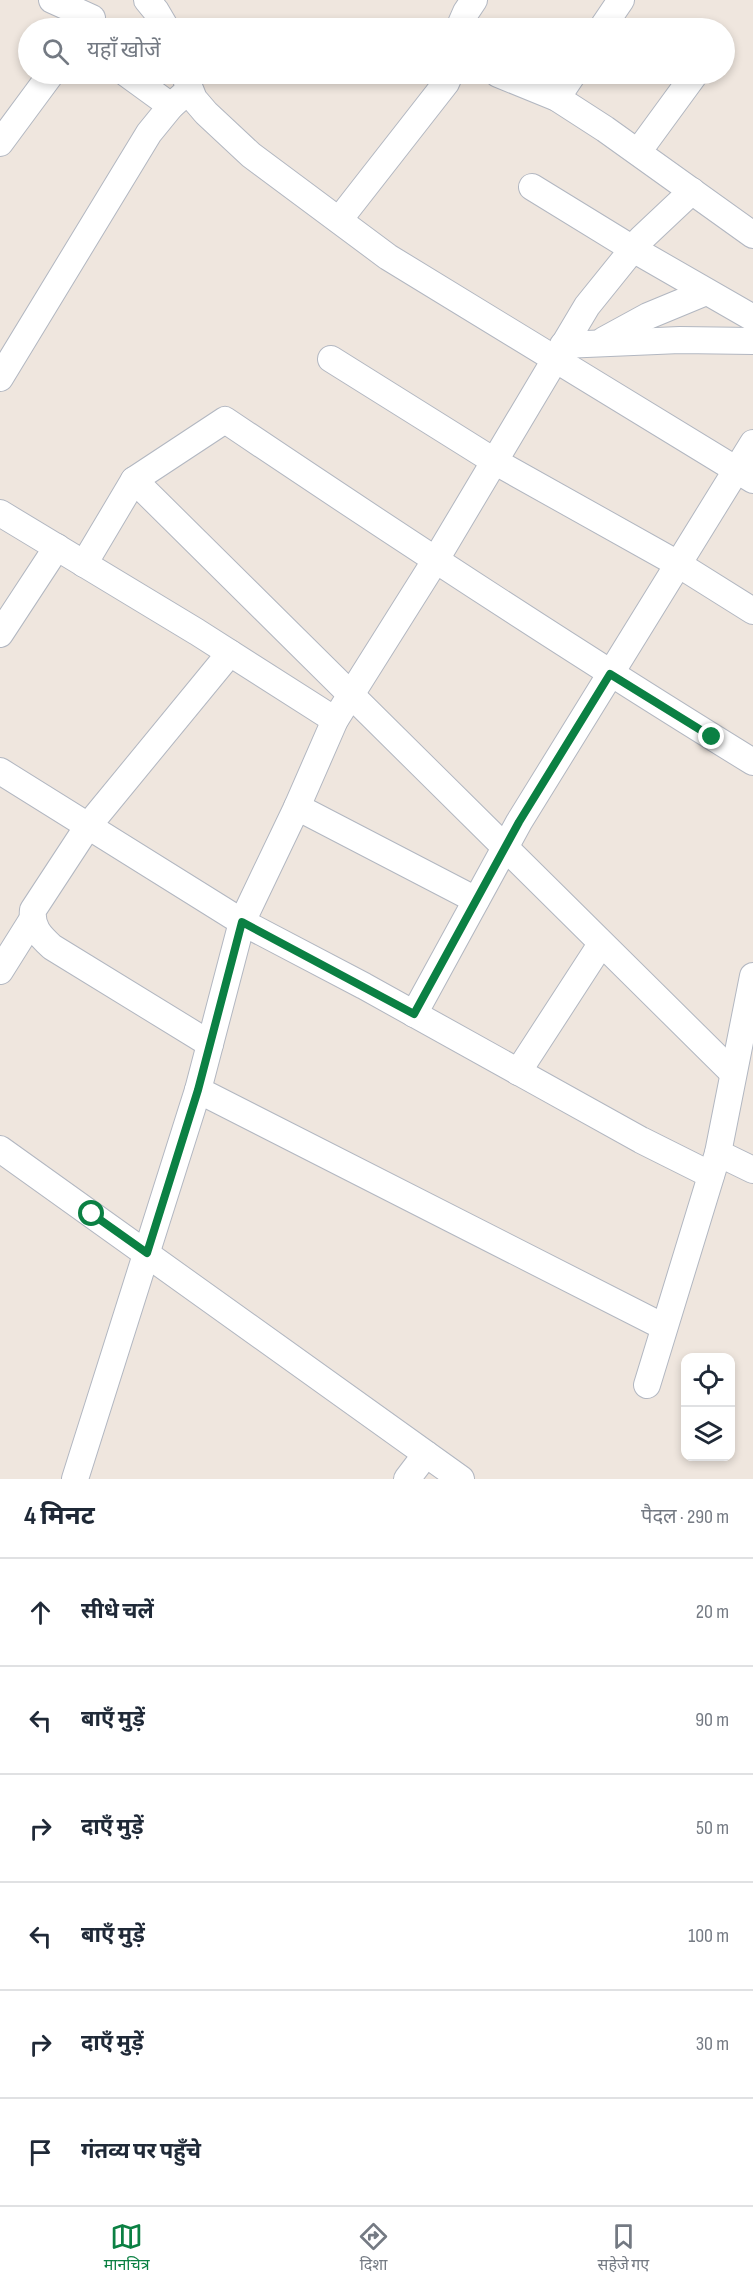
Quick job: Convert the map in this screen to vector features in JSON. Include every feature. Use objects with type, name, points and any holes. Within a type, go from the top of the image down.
[{"type":"street","points":[[52,0],[93,15]]},
{"type":"street","points":[[463,18],[474,0]]},
{"type":"street","points":[[609,18],[621,0]]},
{"type":"street","points":[[0,143],[44,84]]},
{"type":"street","points":[[161,84],[181,90],[250,155],[388,257],[559,351],[745,475]]},
{"type":"street","points":[[339,220],[444,84]]},
{"type":"street","points":[[523,84],[557,98],[638,152],[753,235]]},
{"type":"street","points":[[557,98],[566,84]]},
{"type":"street","points":[[638,152],[687,84]]},
{"type":"street","points":[[4,362],[149,133],[181,90]]},
{"type":"street","points":[[532,187],[633,249],[753,318]]},
{"type":"street","points":[[75,1479],[198,1090],[242,922],[297,807],[335,720],[435,561],[587,306],[633,249],[692,191]]},
{"type":"street","points":[[598,343],[648,316],[706,292]]},
{"type":"street","points":[[559,351],[598,343],[680,340],[753,341]]},
{"type":"street","points":[[331,359],[494,461],[678,564],[753,611]]},
{"type":"street","points":[[84,564],[134,480],[225,420],[435,561],[610,674],[753,762]]},
{"type":"street","points":[[414,1014],[504,849],[610,674],[678,564],[745,475],[753,443]]},
{"type":"street","points":[[134,480],[504,849],[733,1073]]},
{"type":"street","points":[[0,513],[230,653],[335,720]]},
{"type":"street","points":[[0,634],[57,548]]},
{"type":"street","points":[[0,971],[32,920],[33,910],[88,826],[230,653]]},
{"type":"street","points":[[0,771],[242,922],[641,1140],[714,1164],[753,1170]]},
{"type":"street","points":[[297,807],[476,900]]},
{"type":"street","points":[[32,920],[40,936],[52,947],[210,1044]]},
{"type":"street","points":[[518,1072],[601,944]]},
{"type":"street","points":[[647,1385],[714,1164],[753,976]]},
{"type":"street","points":[[198,1090],[664,1327]]},
{"type":"street","points":[[0,1149],[461,1479]]},
{"type":"street","points":[[407,1479],[426,1454]]},
{"type":"route","points":[[92,1214],[147,1253],[198,1090],[242,922],[414,1014],[519,822],[610,674],[712,737]]}]
